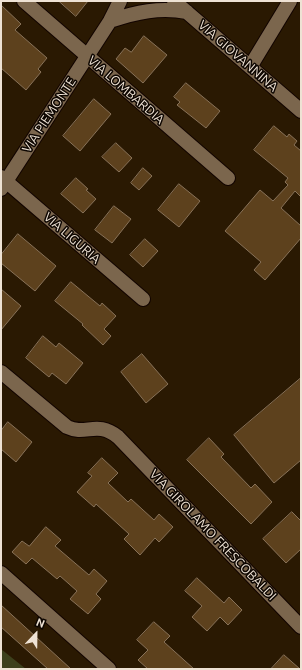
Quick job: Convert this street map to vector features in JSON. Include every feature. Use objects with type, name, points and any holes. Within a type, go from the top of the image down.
[{"type":"street","name":"VIA LOMBARDIA","points":[[24,1],[228,178]]},
{"type":"street","name":"VIA PIEMONTE","points":[[3,182],[110,21],[120,1]]},
{"type":"street","points":[[137,12],[148,1]]},
{"type":"street","name":"VIA GIOVANNINA","points":[[174,1],[301,111]]},
{"type":"street","points":[[250,67],[290,1]]},
{"type":"street","points":[[110,21],[137,12],[164,10],[188,12]]},
{"type":"street","name":"VIA LIGURIA","points":[[3,182],[143,298]]},
{"type":"street","name":"VIA GIROLAMO FRESCOBALDI","points":[[1,372],[67,427],[77,430],[98,428],[109,431],[125,444],[301,627]]},
{"type":"street","points":[[1,573],[109,669]]},
{"type":"green space","points":[[1,649],[26,669],[1,669]]},
{"type":"building","points":[[59,1],[88,1],[76,16]]},
{"type":"building","points":[[1,5],[21,24],[15,30],[47,58],[38,69],[41,72],[26,90],[1,68]]},
{"type":"building","points":[[144,36],[167,55],[143,83],[116,59],[125,48],[131,52]]},
{"type":"building","points":[[186,83],[220,111],[206,128],[177,105],[180,102],[174,97]]},
{"type":"building","points":[[94,99],[111,114],[80,151],[63,136]]},
{"type":"building","points":[[274,126],[287,137],[289,134],[297,141],[294,145],[301,151],[301,197],[295,191],[281,208],[301,226],[301,238],[265,280],[254,270],[261,262],[225,231],[260,190],[273,201],[288,185],[285,182],[288,178],[254,150]]},
{"type":"building","points":[[116,143],[132,158],[119,172],[102,157]]},
{"type":"building","points":[[143,168],[152,176],[139,190],[131,183]]},
{"type":"building","points":[[76,178],[96,199],[83,213],[61,194]]},
{"type":"building","points":[[179,184],[200,201],[179,227],[158,210]]},
{"type":"building","points":[[114,206],[131,219],[112,243],[95,230]]},
{"type":"building","points":[[18,234],[56,266],[35,291],[1,263],[1,255]]},
{"type":"building","points":[[145,239],[158,251],[143,267],[130,255]]},
{"type":"building","points":[[71,282],[100,306],[102,303],[116,316],[104,329],[111,336],[103,345],[82,325],[83,324],[55,301]]},
{"type":"building","points":[[1,289],[21,306],[1,330]]},
{"type":"building","points":[[43,336],[56,347],[59,343],[83,363],[66,384],[52,373],[49,377],[26,358]]},
{"type":"building","points":[[142,354],[168,384],[146,403],[121,372]]},
{"type":"building","points":[[301,378],[301,460],[274,483],[234,435]]},
{"type":"building","points":[[8,422],[32,442],[16,462],[1,449],[1,431]]},
{"type":"building","points":[[209,438],[224,454],[221,457],[251,488],[255,484],[272,502],[251,524],[187,460]]},
{"type":"building","points":[[102,458],[118,473],[108,483],[128,502],[131,499],[154,520],[159,514],[173,527],[159,542],[155,538],[140,555],[124,539],[129,534],[96,504],[94,507],[77,492],[92,476],[88,473]]},
{"type":"building","points":[[292,512],[301,521],[301,549],[286,563],[263,539]]},
{"type":"building","points":[[46,527],[61,540],[55,546],[89,575],[94,569],[107,581],[96,594],[101,599],[88,614],[70,599],[77,591],[60,576],[57,579],[32,558],[26,564],[12,552],[22,541],[29,546]]},
{"type":"building","points":[[197,578],[224,603],[229,597],[242,610],[228,625],[220,617],[207,631],[192,617],[202,606],[185,591]]},
{"type":"building","points":[[1,605],[71,669],[48,669],[1,627]]},
{"type":"building","points":[[154,622],[170,636],[164,642],[194,669],[148,669],[138,660],[148,650],[137,640]]},
{"type":"building","points":[[284,655],[300,669],[271,669]]}]
